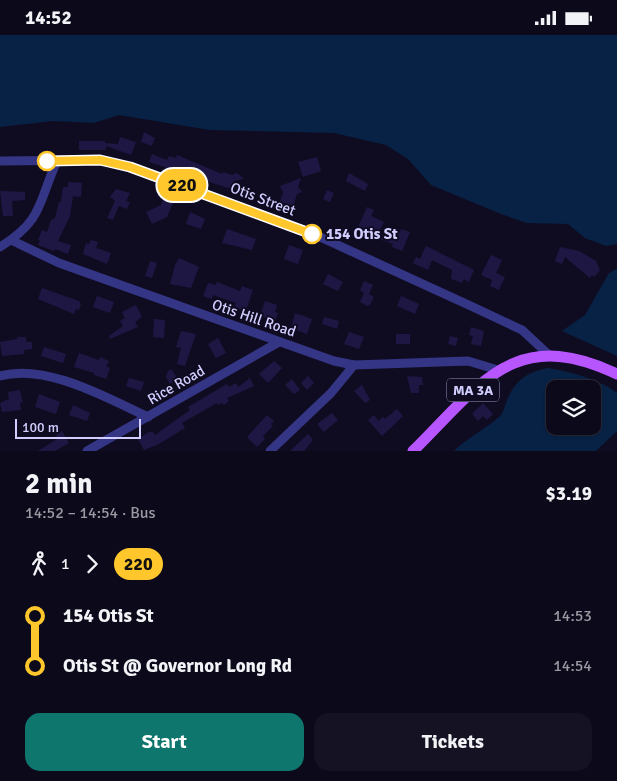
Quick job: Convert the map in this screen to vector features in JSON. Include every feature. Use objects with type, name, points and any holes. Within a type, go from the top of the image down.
[{"type":"main road","name":"MA 3A","points":[[412,451],[484,379],[498,370],[529,357],[549,355],[578,358],[617,374]]},
{"type":"street","name":"Otis Street","points":[[0,161],[100,160],[130,167],[276,219],[514,326],[549,355]]},
{"type":"street","points":[[0,247],[27,226],[40,207],[57,161]]},
{"type":"street","name":"Otis Hill Road","points":[[11,240],[59,263],[334,361],[354,365],[468,361],[498,370]]},
{"type":"street","name":"Rice Road","points":[[87,451],[279,342]]},
{"type":"street","points":[[270,451],[331,393],[354,365]]},
{"type":"street","points":[[0,376],[20,373],[46,375],[148,417]]},
{"type":"water","points":[[0,35],[617,35],[617,244],[606,246],[585,238],[568,224],[527,223],[501,214],[431,185],[408,159],[386,145],[334,133],[210,130],[119,115],[94,123],[53,121],[0,127]]},
{"type":"water","points":[[617,269],[617,356],[562,331],[585,315],[609,273]]},
{"type":"water","points":[[549,368],[592,380],[546,380],[546,435],[601,435],[601,384],[617,393],[617,431],[596,451],[454,451],[500,416],[511,391],[519,381],[530,374]]},
{"type":"building","points":[[144,132],[155,138],[152,146],[141,142]]},
{"type":"building","points":[[120,137],[136,142],[131,155],[106,146],[106,150],[79,150],[79,141],[105,141],[105,143],[118,144]]},
{"type":"building","points":[[152,154],[167,160],[169,156],[176,158],[177,155],[222,174],[223,172],[232,175],[237,173],[244,179],[234,181],[231,189],[149,162]]},
{"type":"building","points":[[317,157],[321,171],[303,177],[298,162]]},
{"type":"building","points":[[349,173],[368,184],[365,191],[346,181]]},
{"type":"building","points":[[301,178],[298,187],[302,192],[297,194],[292,210],[279,205],[283,192],[280,186]]},
{"type":"building","points":[[68,182],[82,183],[81,197],[73,196],[70,216],[58,241],[71,245],[68,254],[38,245],[40,241],[38,240],[42,230],[47,232],[51,220],[55,218],[59,202],[61,202],[63,187],[68,187]]},
{"type":"building","points":[[116,189],[130,193],[126,201],[130,202],[127,209],[119,206],[113,220],[107,218],[115,201],[110,197]]},
{"type":"building","points":[[327,190],[334,193],[330,202],[323,199]]},
{"type":"building","points":[[0,191],[25,192],[25,200],[12,201],[13,216],[3,216]]},
{"type":"building","points":[[165,193],[171,193],[175,198],[167,217],[152,224],[146,212],[161,205]]},
{"type":"building","points":[[367,207],[374,210],[371,216],[384,222],[377,236],[394,233],[395,230],[400,232],[401,229],[410,232],[402,251],[392,247],[393,244],[376,238],[375,240],[356,232]]},
{"type":"building","points":[[190,212],[205,219],[201,229],[186,224]]},
{"type":"building","points":[[227,229],[256,239],[252,250],[222,243]]},
{"type":"building","points":[[91,240],[98,242],[96,248],[111,253],[107,264],[83,254],[86,243],[89,244]]},
{"type":"building","points":[[289,245],[303,250],[298,264],[284,259]]},
{"type":"building","points":[[426,246],[474,270],[469,282],[464,279],[462,283],[451,279],[452,270],[432,260],[428,270],[413,263],[416,257],[420,259]]},
{"type":"building","points":[[560,247],[579,251],[596,261],[600,270],[594,277],[592,275],[590,278],[565,257],[562,264],[555,261]]},
{"type":"building","points":[[491,255],[502,260],[496,273],[505,277],[499,290],[490,286],[492,280],[481,275]]},
{"type":"building","points":[[179,258],[199,267],[191,288],[170,284]]},
{"type":"building","points":[[150,261],[157,263],[152,278],[145,276]]},
{"type":"building","points":[[328,274],[343,282],[338,291],[323,284]]},
{"type":"building","points":[[364,281],[373,285],[369,294],[374,297],[370,305],[367,306],[360,302],[364,293],[360,290]]},
{"type":"building","points":[[217,282],[240,291],[242,286],[253,290],[246,310],[234,308],[236,303],[213,295],[212,299],[203,296],[208,283],[216,285]]},
{"type":"building","points":[[42,288],[79,301],[81,304],[79,310],[76,309],[74,314],[38,299]]},
{"type":"building","points":[[97,296],[114,302],[110,313],[93,307]]},
{"type":"building","points":[[401,296],[419,304],[415,314],[397,306]]},
{"type":"building","points":[[265,301],[277,305],[275,312],[278,313],[275,321],[260,316]]},
{"type":"building","points":[[136,305],[142,317],[135,322],[138,327],[110,339],[109,336],[123,326],[120,321],[125,318],[122,312]]},
{"type":"building","points":[[295,313],[312,319],[307,334],[291,328]]},
{"type":"building","points":[[324,317],[339,321],[337,329],[322,324]]},
{"type":"building","points":[[154,319],[165,320],[164,338],[153,337]]},
{"type":"building","points":[[471,327],[484,331],[481,346],[471,344],[473,336],[469,335]]},
{"type":"building","points":[[181,331],[196,334],[185,366],[177,364],[181,348],[176,347]]},
{"type":"building","points":[[349,332],[364,337],[359,349],[344,344]]},
{"type":"building","points":[[396,334],[410,334],[410,344],[396,344]]},
{"type":"building","points":[[450,336],[458,338],[456,346],[448,344]]},
{"type":"building","points":[[17,337],[26,337],[26,342],[32,342],[32,349],[24,350],[24,354],[2,356],[0,342],[17,339]]},
{"type":"building","points":[[218,338],[226,353],[216,358],[208,344]]},
{"type":"building","points":[[44,347],[66,354],[63,363],[41,356]]},
{"type":"building","points":[[79,353],[99,360],[100,357],[109,361],[106,366],[110,368],[106,379],[74,367]]},
{"type":"building","points":[[274,361],[282,368],[268,383],[259,374]]},
{"type":"building","points":[[171,369],[178,379],[170,384],[166,377]]},
{"type":"building","points":[[308,376],[314,383],[307,390],[301,383]]},
{"type":"building","points":[[407,376],[422,377],[423,385],[419,385],[419,393],[411,393]]},
{"type":"building","points":[[129,378],[144,382],[141,391],[126,386]]},
{"type":"building","points":[[250,378],[254,386],[227,398],[229,401],[224,405],[222,403],[218,405],[217,403],[182,423],[185,428],[159,444],[144,450],[138,439],[149,432],[153,432],[155,435],[190,410],[188,407],[227,384],[229,387],[236,383],[238,387]]},
{"type":"building","points":[[292,379],[300,390],[294,394],[285,385]]},
{"type":"building","points":[[362,385],[370,400],[365,403],[354,391]]},
{"type":"building","points":[[20,390],[23,403],[20,402],[21,410],[2,412],[0,403],[9,399],[8,392]]},
{"type":"building","points":[[39,394],[60,402],[56,414],[35,407]]},
{"type":"building","points":[[483,403],[493,414],[487,420],[483,416],[478,421],[472,414]]},
{"type":"building","points":[[73,405],[90,413],[87,421],[69,415]]},
{"type":"building","points":[[397,409],[403,416],[382,436],[368,420],[374,415],[378,421],[383,417],[385,419]]},
{"type":"building","points":[[332,413],[338,420],[324,432],[317,424]]},
{"type":"building","points":[[267,415],[274,421],[271,424],[273,426],[263,436],[265,439],[257,447],[247,437]]},
{"type":"building","points":[[62,431],[69,443],[55,451],[38,451],[57,439],[55,436]]},
{"type":"building","points":[[308,434],[313,440],[304,451],[290,451]]},
{"type":"bus line","name":"220","points":[[47,161],[100,160],[117,163],[276,219],[312,234]]},
{"type":"place","name":"154 Otis St","points":[[312,234]]}]
